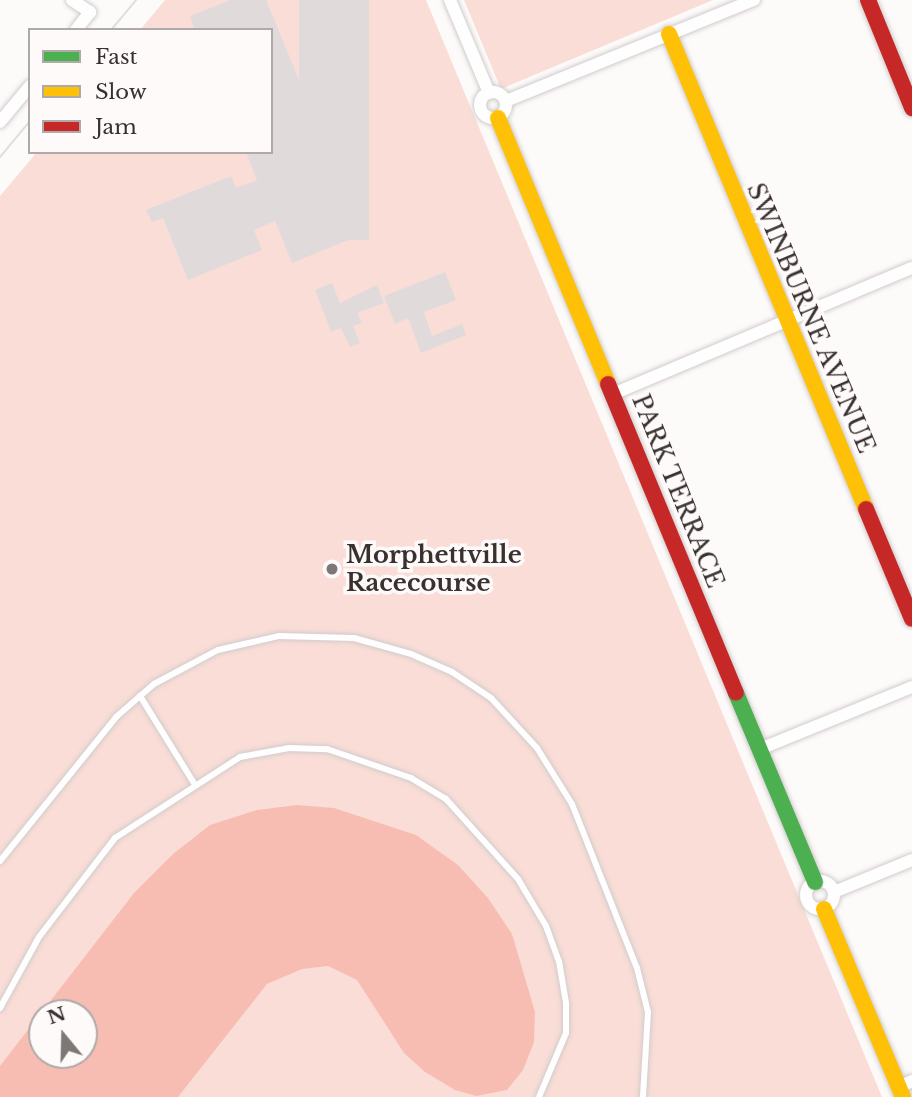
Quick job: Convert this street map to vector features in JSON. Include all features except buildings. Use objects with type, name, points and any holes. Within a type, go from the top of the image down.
[{"type":"street","points":[[72,0],[90,12],[78,28]]},
{"type":"street","points":[[450,0],[489,93],[481,109],[485,116],[498,118],[505,110],[506,101]]},
{"type":"street","points":[[506,101],[754,0]]},
{"type":"street","points":[[868,0],[912,108]]},
{"type":"street","name":"SWINBURNE AVENUE","points":[[669,34],[912,619]]},
{"type":"street","points":[[0,122],[28,88]]},
{"type":"street","points":[[489,93],[497,93],[506,101]]},
{"type":"street","name":"PARK TERRACE","points":[[498,118],[815,882]]},
{"type":"street","points":[[613,394],[912,268]]},
{"type":"street","points":[[760,749],[912,687]]},
{"type":"street","points":[[834,892],[912,860]]},
{"type":"street","points":[[815,882],[828,883],[834,892],[833,901],[824,909],[814,908],[807,900],[807,890],[815,882]]},
{"type":"street","points":[[824,909],[905,1088]]},
{"type":"lane","points":[[0,861],[71,769],[140,696],[218,650],[279,636],[354,638],[411,654],[452,672],[491,698],[537,748],[572,804],[637,968],[648,1012],[643,1097]]},
{"type":"lane","points":[[140,696],[194,783]]},
{"type":"lane","points":[[0,1008],[39,937],[115,838],[194,783],[240,757],[289,748],[327,749],[411,778],[446,799],[478,828],[518,879],[559,961],[566,1032],[539,1097]]},
{"type":"shaded area","name":"Morphettville Racecourse","points":[[165,0],[426,0],[882,1097],[0,1097],[0,196],[35,154],[273,154],[273,28],[142,28]]},
{"type":"shaded area","points":[[464,0],[713,0],[501,89]]},
{"type":"shaded area","points":[[297,805],[334,808],[416,835],[458,865],[488,898],[512,934],[535,1012],[534,1042],[523,1070],[507,1090],[476,1096],[455,1090],[425,1072],[404,1053],[357,980],[328,966],[302,969],[267,984],[178,1097],[0,1097],[0,1066],[28,1030],[28,1069],[98,1069],[98,999],[52,999],[134,893],[173,854],[210,825],[257,810]]},
{"type":"tram line","points":[[113,28],[136,0]]},
{"type":"tram line","points":[[0,157],[28,123]]},
{"type":"traffic: fast","points":[[736,693],[815,882]]},
{"type":"traffic: slow","points":[[669,34],[866,509]]},
{"type":"traffic: slow","points":[[498,118],[608,384]]},
{"type":"traffic: slow","points":[[824,909],[903,1097]]},
{"type":"traffic: jam","points":[[868,0],[912,108]]},
{"type":"traffic: jam","points":[[608,384],[736,693]]},
{"type":"traffic: jam","points":[[866,509],[912,619]]},
{"type":"place","name":"Morphettville Racecourse","points":[[332,569]]}]
